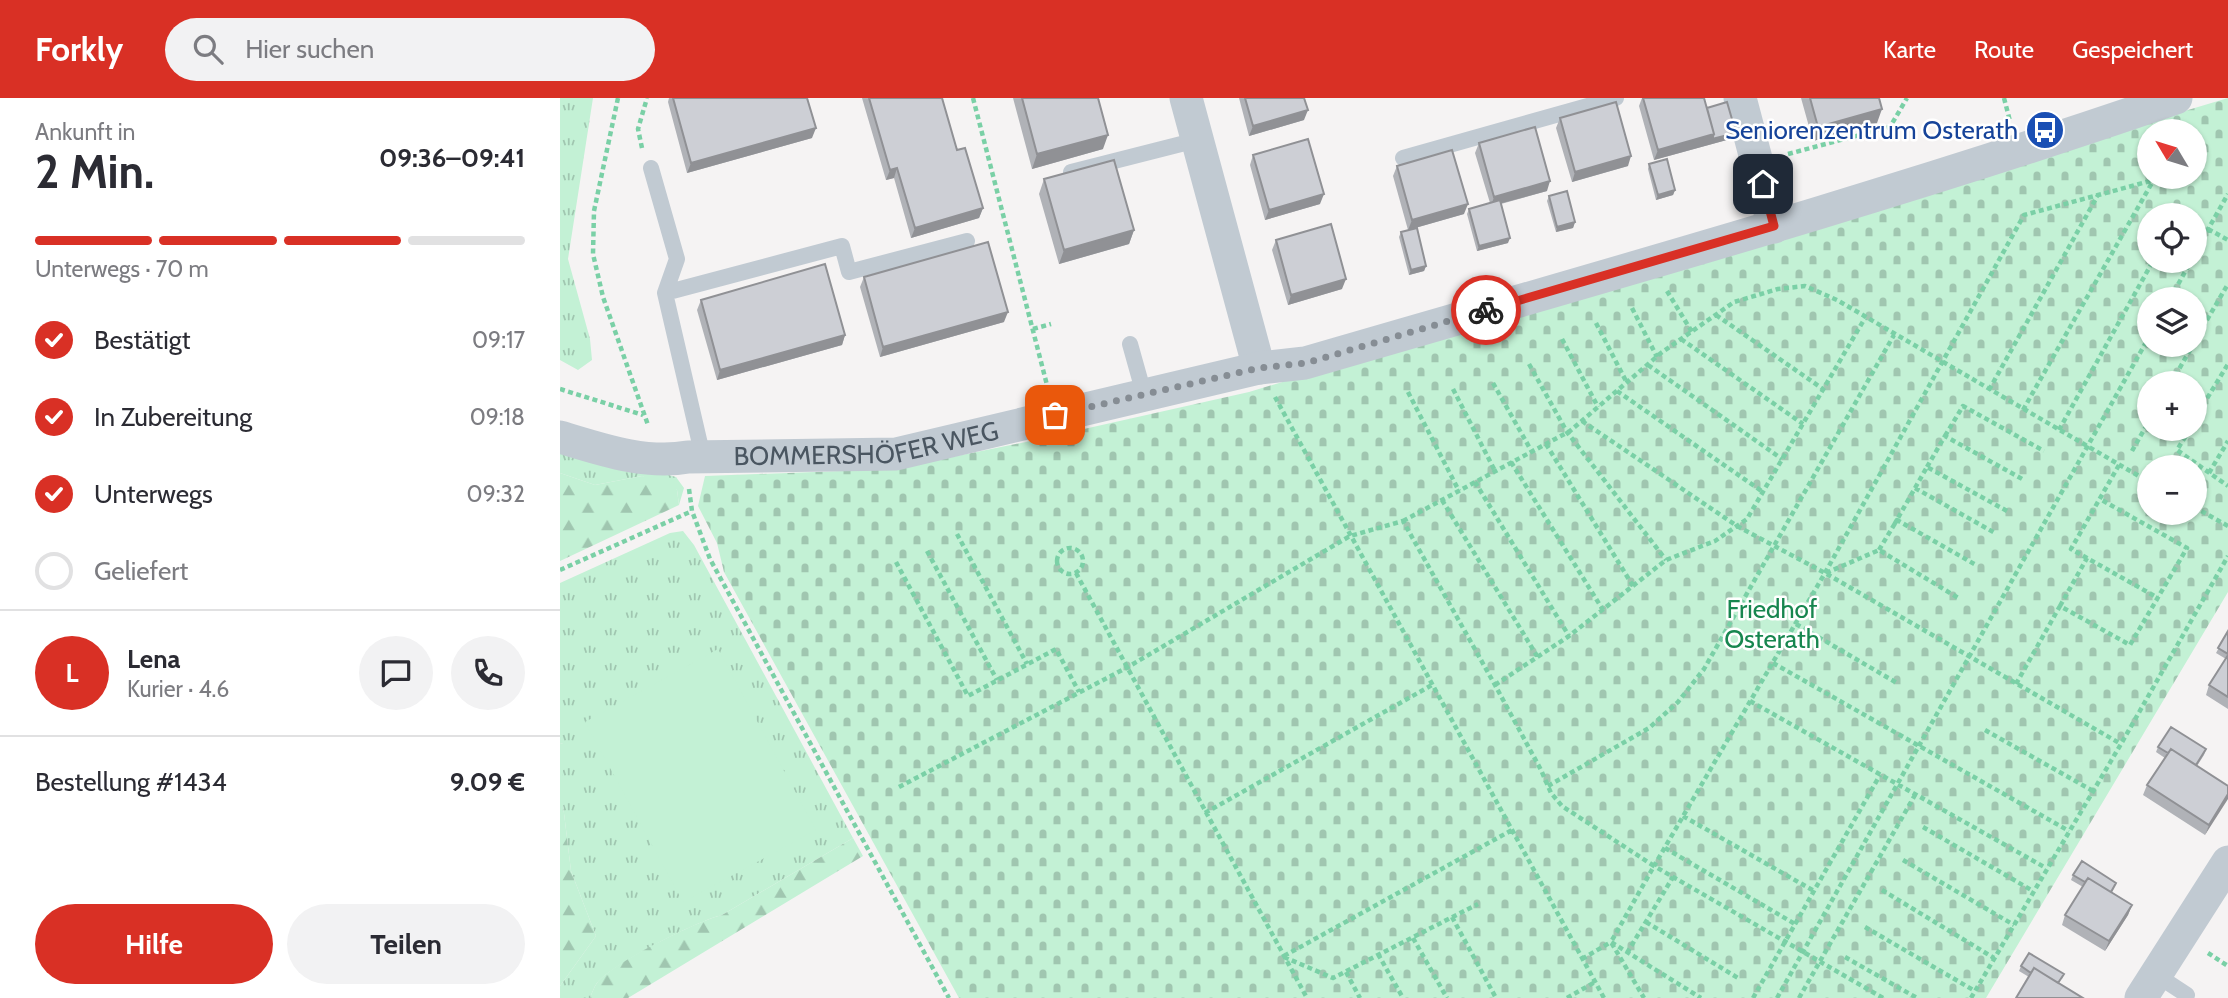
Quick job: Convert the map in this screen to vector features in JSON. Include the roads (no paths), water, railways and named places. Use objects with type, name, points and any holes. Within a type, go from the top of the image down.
[{"type":"street","points":[[1186,98],[1259,368]]},
{"type":"street","points":[[1740,98],[1774,226]]},
{"type":"street","name":"BOMMERSHÖFER WEG","points":[[560,437],[599,449],[667,461],[695,457],[896,454],[1259,368],[1306,363],[1774,226],[2176,98]]},
{"type":"street","points":[[2148,986],[2228,862]]},
{"type":"lane","points":[[1403,158],[1616,98]]},
{"type":"lane","points":[[1071,172],[1197,140]]},
{"type":"lane","points":[[651,168],[677,259],[665,293],[695,457]]},
{"type":"lane","points":[[665,293],[842,246],[849,272],[967,241]]},
{"type":"lane","points":[[1130,344],[1144,394]]},
{"type":"lane","points":[[2148,986],[2187,995]]},
{"type":"place","name":"Seniorenzentrum Osterath","points":[[2045,130]]},
{"type":"park label","name":"Friedhof Osterath","points":[[1772,624]]}]
